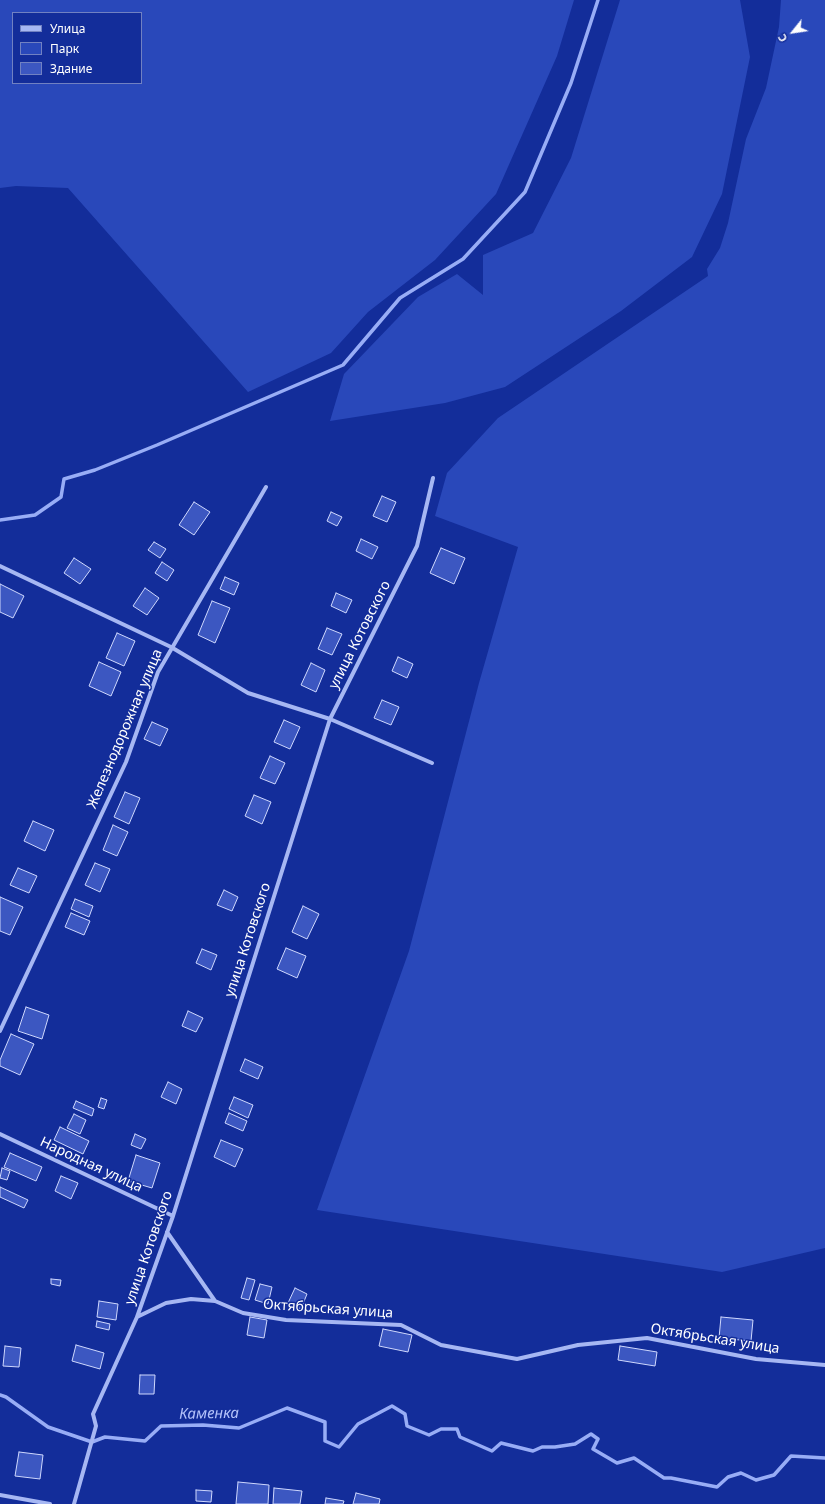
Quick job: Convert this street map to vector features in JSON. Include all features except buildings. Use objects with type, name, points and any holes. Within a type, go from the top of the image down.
[{"type":"street","name":"улица Котовского","points":[[74,1504],[96,1426],[93,1414],[137,1317],[173,1216],[330,719],[417,546],[433,478]]},
{"type":"street","name":"Железнодорожная улица","points":[[0,1031],[126,762],[158,672],[171,647],[266,487]]},
{"type":"street","points":[[0,566],[171,647],[248,693],[330,719],[432,763]]},
{"type":"street","name":"Народная улица","points":[[0,1134],[173,1216]]},
{"type":"street","points":[[167,1232],[215,1300]]},
{"type":"street","name":"Октябрьская улица","points":[[137,1317],[166,1303],[190,1299],[215,1300],[243,1313],[286,1320],[401,1325],[441,1345],[517,1359],[578,1345],[646,1338],[756,1359],[825,1365]]},
{"type":"street","points":[[0,1495],[50,1504]]},
{"type":"green space","points":[[0,0],[574,0],[557,56],[496,194],[435,260],[368,312],[331,353],[248,392],[68,188],[16,186],[0,188]]},
{"type":"green space","points":[[620,0],[740,0],[750,57],[722,194],[692,257],[621,311],[505,387],[445,403],[330,421],[344,374],[418,297],[457,274],[483,295],[483,255],[533,233],[571,158]]},
{"type":"green space","points":[[781,0],[825,0],[825,1248],[722,1272],[317,1210],[409,951],[479,683],[518,547],[435,516],[447,473],[498,418],[708,276],[707,269],[720,248],[728,223],[746,139],[766,88],[779,27]]},
{"type":"waterway","points":[[0,520],[35,515],[61,497],[64,479],[95,470],[157,445],[343,365],[400,298],[463,259],[525,192],[571,83],[598,0]]},
{"type":"waterway","name":"Каменка","points":[[0,1395],[6,1397],[48,1427],[92,1442],[105,1437],[145,1441],[161,1426],[203,1425],[239,1428],[287,1408],[325,1422],[325,1441],[339,1447],[358,1424],[392,1406],[405,1414],[407,1426],[429,1435],[441,1429],[457,1429],[460,1437],[492,1451],[501,1443],[533,1451],[542,1447],[575,1444],[591,1434],[598,1439],[593,1449],[617,1463],[634,1458],[664,1478],[717,1487],[728,1477],[741,1473],[756,1480],[774,1475],[791,1456],[825,1458]]}]
